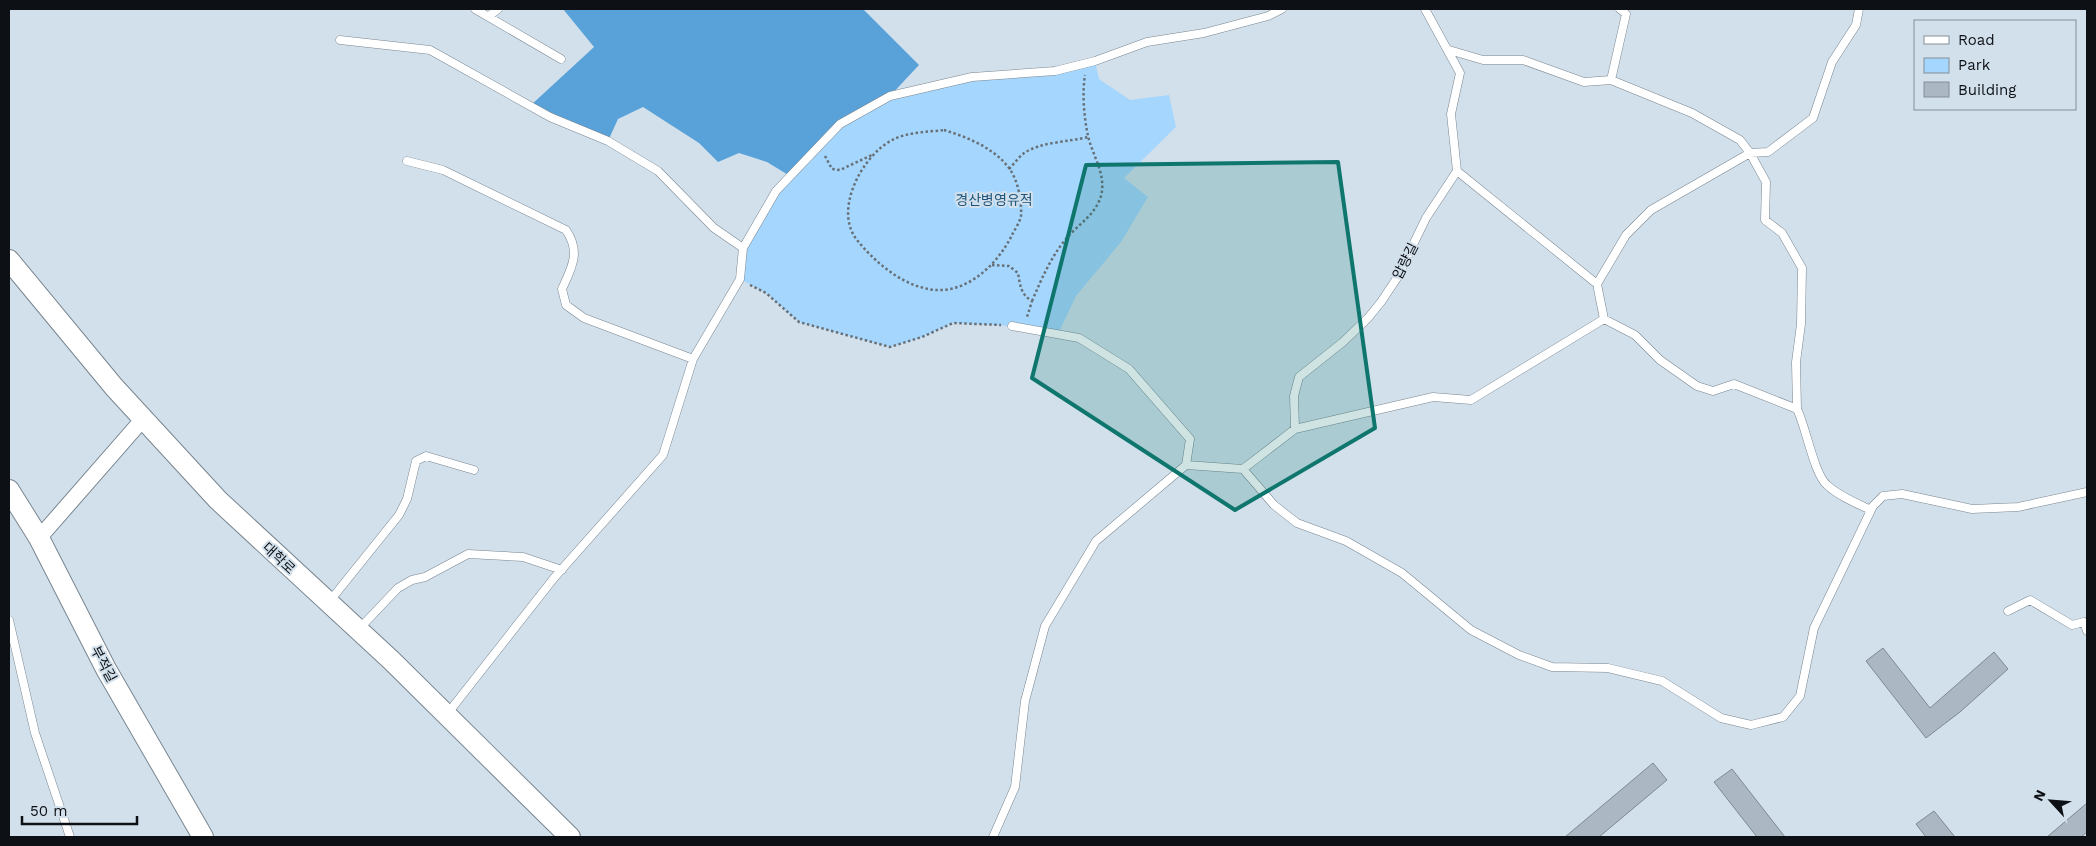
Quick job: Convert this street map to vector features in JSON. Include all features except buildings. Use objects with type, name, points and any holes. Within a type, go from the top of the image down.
[{"type":"main road","name":"대학로","points":[[9,260],[143,420],[218,500],[358,630],[570,837]]},
{"type":"main road","name":"부적길","points":[[9,490],[39,538],[106,669],[203,837]]},
{"type":"street","points":[[39,538],[143,420]]},
{"type":"lane","points":[[475,9],[561,59]]},
{"type":"lane","points":[[489,16],[498,9]]},
{"type":"lane","points":[[446,715],[562,570],[662,455],[693,359],[740,279],[743,248],[776,191],[840,124],[890,96],[972,77],[1055,71],[1086,64],[1147,42],[1204,33],[1268,16],[1282,9]]},
{"type":"lane","points":[[1425,9],[1460,73],[1451,114],[1457,171],[1597,284],[1604,319]]},
{"type":"lane","points":[[1610,80],[1626,14],[1620,9]]},
{"type":"lane","points":[[1597,284],[1626,234],[1651,210],[1750,153],[1768,152],[1813,118],[1832,62],[1856,25],[1859,9]]},
{"type":"lane","points":[[340,40],[430,50],[550,118],[608,141],[658,171],[714,228],[743,248]]},
{"type":"lane","points":[[1449,50],[1483,60],[1523,60],[1584,82],[1610,80],[1692,113],[1740,140],[1750,153],[1766,182],[1764,220],[1782,234],[1802,268],[1801,324],[1796,362],[1797,409],[1805,426],[1810,454],[1825,484],[1846,498],[1871,510]]},
{"type":"lane","points":[[407,161],[443,170],[566,230],[574,242],[574,263],[562,289],[566,304],[584,318],[693,359]]},
{"type":"lane","name":"압량길","points":[[1295,429],[1294,396],[1299,377],[1343,342],[1368,318],[1381,302],[1397,278],[1426,218],[1457,171]]},
{"type":"lane","points":[[1604,319],[1635,335],[1660,360],[1697,386],[1713,392],[1734,384],[1797,409]]},
{"type":"lane","points":[[1186,465],[1242,469],[1295,429],[1433,397],[1471,400],[1604,319]]},
{"type":"lane","points":[[993,837],[1015,787],[1025,701],[1045,626],[1096,541],[1186,465],[1190,438],[1129,369],[1078,338],[1012,326]]},
{"type":"lane","points":[[328,603],[399,515],[407,499],[416,461],[426,456],[474,470]]},
{"type":"lane","points":[[1242,469],[1274,505],[1297,523],[1346,541],[1402,574],[1471,630],[1519,655],[1552,667],[1608,668],[1662,681],[1721,718],[1751,725],[1783,718],[1800,696],[1814,628],[1871,510],[1883,496],[1902,494],[1972,509],[2018,507],[2087,492]]},
{"type":"lane","points":[[358,630],[398,588],[412,580],[425,577],[468,554],[523,557],[562,570]]},
{"type":"lane","points":[[2008,611],[2030,600],[2072,625],[2086,621],[2087,631]]},
{"type":"lane","points":[[9,620],[35,733],[70,837]]},
{"type":"path","points":[[1024,328],[1032,301],[1049,261],[1067,238],[1086,221],[1100,199],[1102,177],[1088,137],[1084,84],[1086,64]]},
{"type":"path","points":[[820,145],[832,169],[840,170],[875,153],[892,140],[921,132],[944,130],[964,136],[994,154],[1009,169],[1020,195],[1021,217],[1008,244],[992,265],[980,276],[957,287],[940,290],[924,289],[876,261],[852,233],[848,209],[848,201],[854,184],[875,153]]},
{"type":"path","points":[[1009,169],[1023,153],[1039,147],[1088,137]]},
{"type":"path","points":[[992,265],[1009,266],[1018,273],[1022,291],[1032,301]]},
{"type":"path","points":[[740,279],[766,294],[799,322],[890,347],[922,337],[953,323],[1012,326]]},
{"type":"highlighted area","points":[[1338,162],[1375,428],[1235,510],[1032,378],[1086,165]]},
{"type":"green space","name":"경산병영유적","points":[[1095,61],[1099,79],[1130,100],[1169,95],[1176,127],[1124,178],[1148,197],[1121,242],[1076,296],[1058,334],[1012,326],[953,323],[922,337],[890,347],[799,322],[766,293],[740,279],[742,255],[776,191],[840,124],[890,96],[972,77],[1055,71]]},
{"type":"shaded area","points":[[563,9],[863,9],[919,65],[890,96],[840,124],[790,176],[767,162],[739,153],[718,162],[699,143],[643,107],[618,119],[608,141],[530,106],[594,47]]}]
